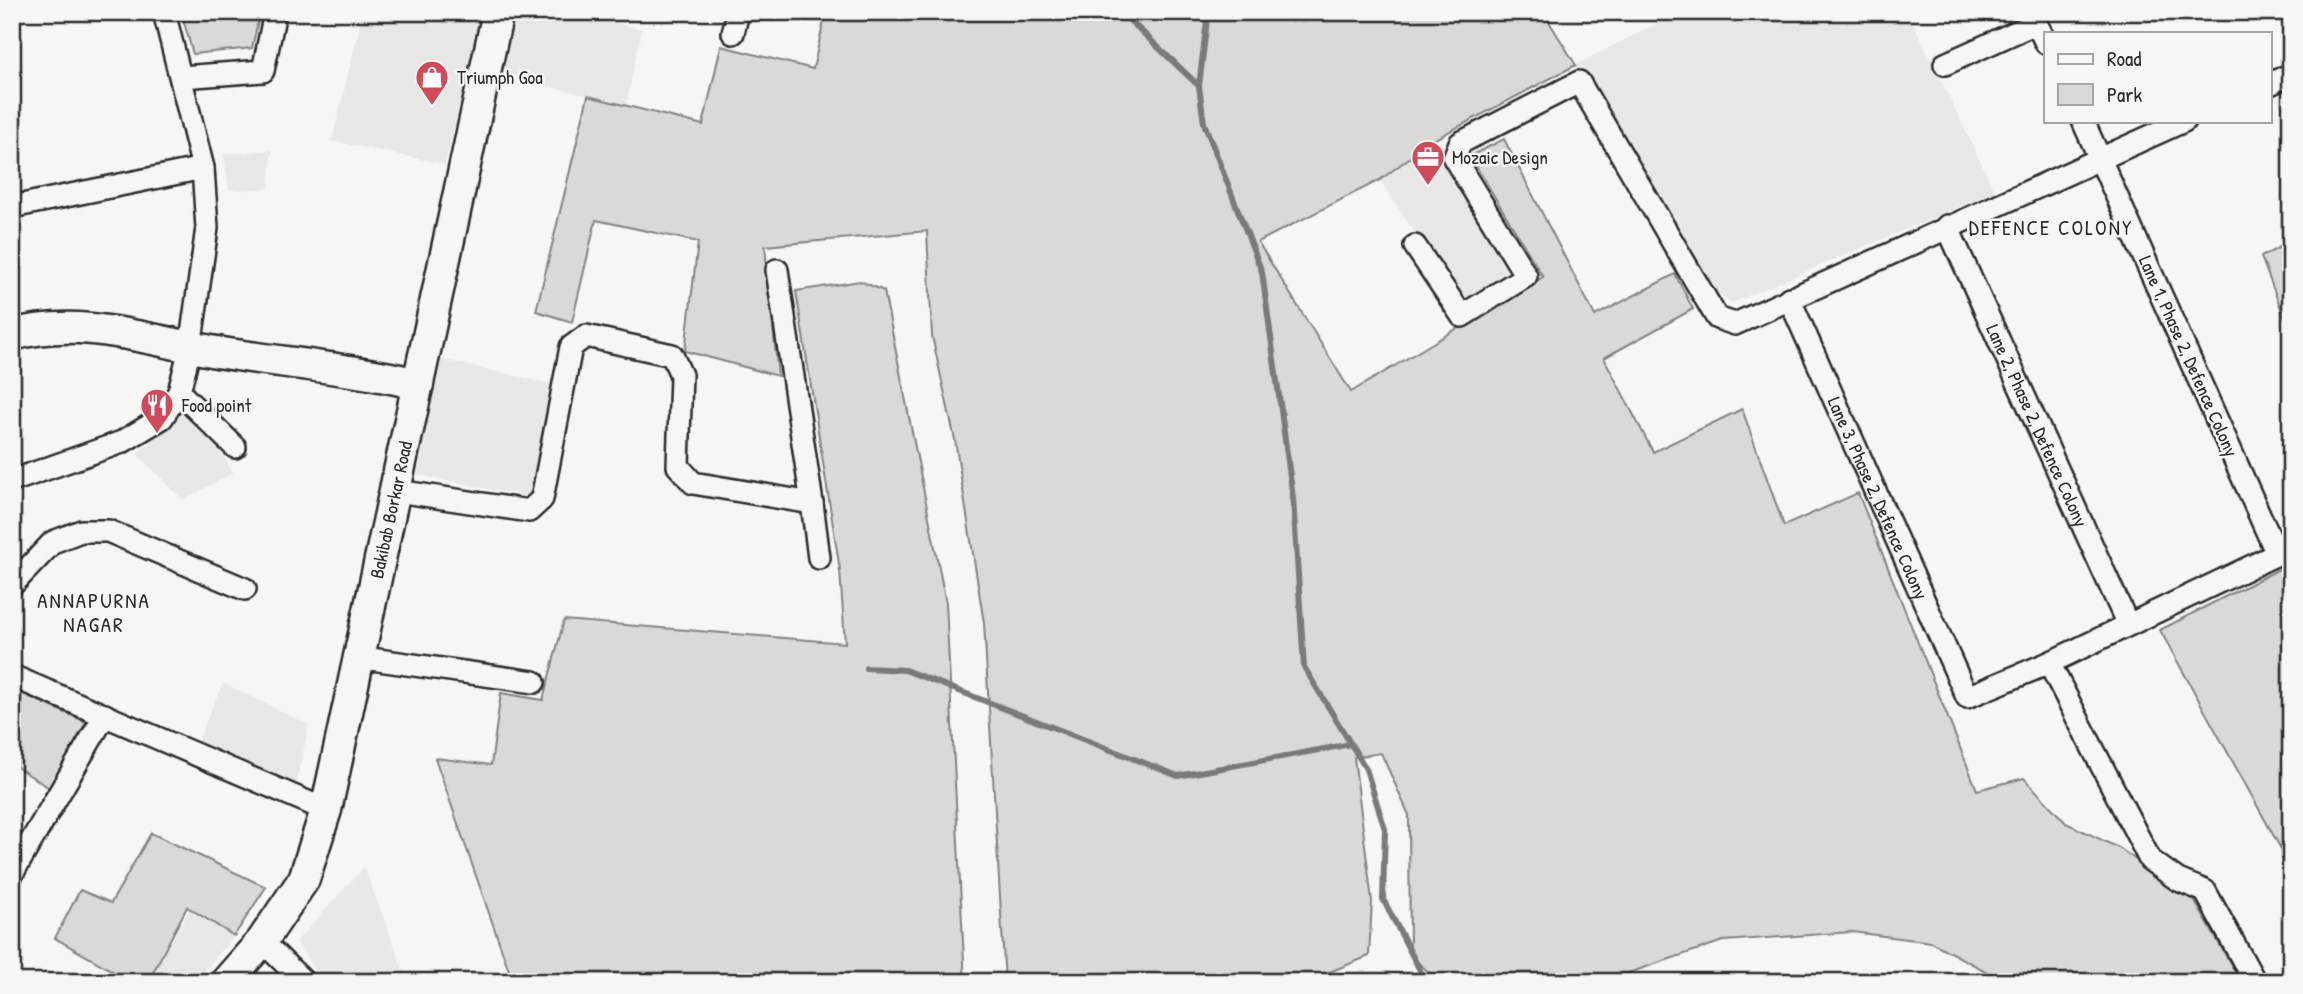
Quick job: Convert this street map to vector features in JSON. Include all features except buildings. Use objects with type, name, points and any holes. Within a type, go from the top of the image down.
[{"type":"street","points":[[12,481],[122,442],[162,418],[179,392],[190,348],[207,228],[203,168],[164,12]]},
{"type":"street","points":[[181,76],[263,71],[275,12]]},
{"type":"street","name":"Bakibab Borkar Road","points":[[226,982],[262,941],[303,879],[326,810],[397,491],[498,12]]},
{"type":"street","points":[[733,33],[738,12]]},
{"type":"street","points":[[1945,64],[2034,18],[2044,39]]},
{"type":"street","points":[[2272,82],[2291,74]]},
{"type":"street","points":[[1415,246],[1462,316],[1526,276],[1454,158],[1460,143],[1579,82],[1717,318],[1735,324],[2182,122]]},
{"type":"street","name":"Lane 1, Phase 2, Defence Colony","points":[[2083,122],[2277,554],[2128,625]]},
{"type":"street","points":[[12,206],[203,168]]},
{"type":"street","name":"Lane 2, Phase 2, Defence Colony","points":[[1947,226],[2128,625]]},
{"type":"street","points":[[777,270],[819,558]]},
{"type":"street","name":"Lane 3, Phase 2, Defence Colony","points":[[1789,298],[1967,697],[2049,663]]},
{"type":"street","points":[[12,335],[88,326],[190,348],[418,384]]},
{"type":"street","points":[[397,491],[529,511],[542,499],[571,347],[586,336],[672,355],[681,375],[678,466],[693,483],[812,503]]},
{"type":"street","points":[[179,392],[235,447]]},
{"type":"street","points":[[12,584],[53,542],[81,531],[108,531],[245,589]]},
{"type":"street","points":[[2128,625],[2049,663],[2150,860],[2178,880],[2204,891],[2255,982]]},
{"type":"street","points":[[358,657],[534,682]]},
{"type":"street","points":[[12,676],[326,810]]},
{"type":"street","points":[[12,874],[105,715]]},
{"type":"street","points":[[262,941],[304,982]]},
{"type":"shaded area","points":[[363,12],[457,12],[480,17],[445,164],[332,141]]},
{"type":"shaded area","points":[[511,12],[566,12],[642,29],[626,105],[498,74]]},
{"type":"shaded area","points":[[1679,12],[1908,12],[1995,192],[1731,303],[1710,287],[1576,65]]},
{"type":"shaded area","points":[[1433,140],[1515,273],[1464,308],[1380,180]]},
{"type":"shaded area","points":[[272,150],[269,189],[229,190],[224,154]]},
{"type":"shaded area","points":[[436,358],[556,385],[530,497],[418,475]]},
{"type":"shaded area","points":[[193,404],[233,473],[183,500],[137,454]]},
{"type":"shaded area","points":[[223,683],[309,725],[294,793],[196,744]]},
{"type":"shaded area","points":[[364,867],[408,982],[324,982],[296,942]]},
{"type":"shaded area","points":[[189,911],[234,936],[195,982],[148,982]]},
{"type":"green space","points":[[181,12],[260,12],[252,48],[193,54]]},
{"type":"green space","points":[[826,12],[1543,12],[1576,65],[1433,140],[1380,180],[1258,242],[1351,392],[1543,277],[1470,156],[1504,139],[1595,316],[1675,274],[1693,309],[1604,358],[1653,452],[1742,409],[1784,526],[1858,493],[1977,790],[2024,778],[2066,823],[2119,848],[2194,900],[2241,982],[2006,982],[1931,942],[1852,932],[1723,941],[1602,982],[1439,982],[1410,955],[1409,815],[1381,753],[1354,757],[1372,901],[1369,956],[1305,982],[1005,982],[984,623],[955,440],[932,336],[927,231],[765,246],[778,376],[685,351],[698,242],[596,220],[572,322],[536,311],[588,96],[703,125],[721,46],[813,69]]},
{"type":"green space","points":[[2291,241],[2291,334],[2261,257]]},
{"type":"green space","points":[[860,281],[884,291],[946,603],[965,982],[513,982],[435,758],[491,765],[501,693],[543,700],[564,620],[845,643],[840,570],[796,291]]},
{"type":"green space","points":[[2291,563],[2291,867],[2160,630]]},
{"type":"green space","points":[[12,689],[86,722],[51,789],[12,764]]},
{"type":"green space","points":[[151,833],[266,887],[234,936],[187,907],[148,982],[132,982],[55,938],[80,890],[111,903]]},
{"type":"waterway","points":[[1121,12],[1199,86]]},
{"type":"waterway","points":[[1208,12],[1199,86],[1204,123],[1262,272],[1293,498],[1304,667],[1366,769],[1385,829],[1383,899],[1426,982]]},
{"type":"waterway","points":[[866,668],[905,670],[1178,776],[1351,744]]},
{"type":"place","name":"Triumph Goa","points":[[432,107]]},
{"type":"place","name":"Mozaic Design","points":[[1428,187]]},
{"type":"place","name":"Food point","points":[[157,435]]},
{"type":"district","name":"DEFENCE COLONY","points":[[2051,228]]},
{"type":"district","name":"ANNAPURNA NAGAR","points":[[94,613]]}]
